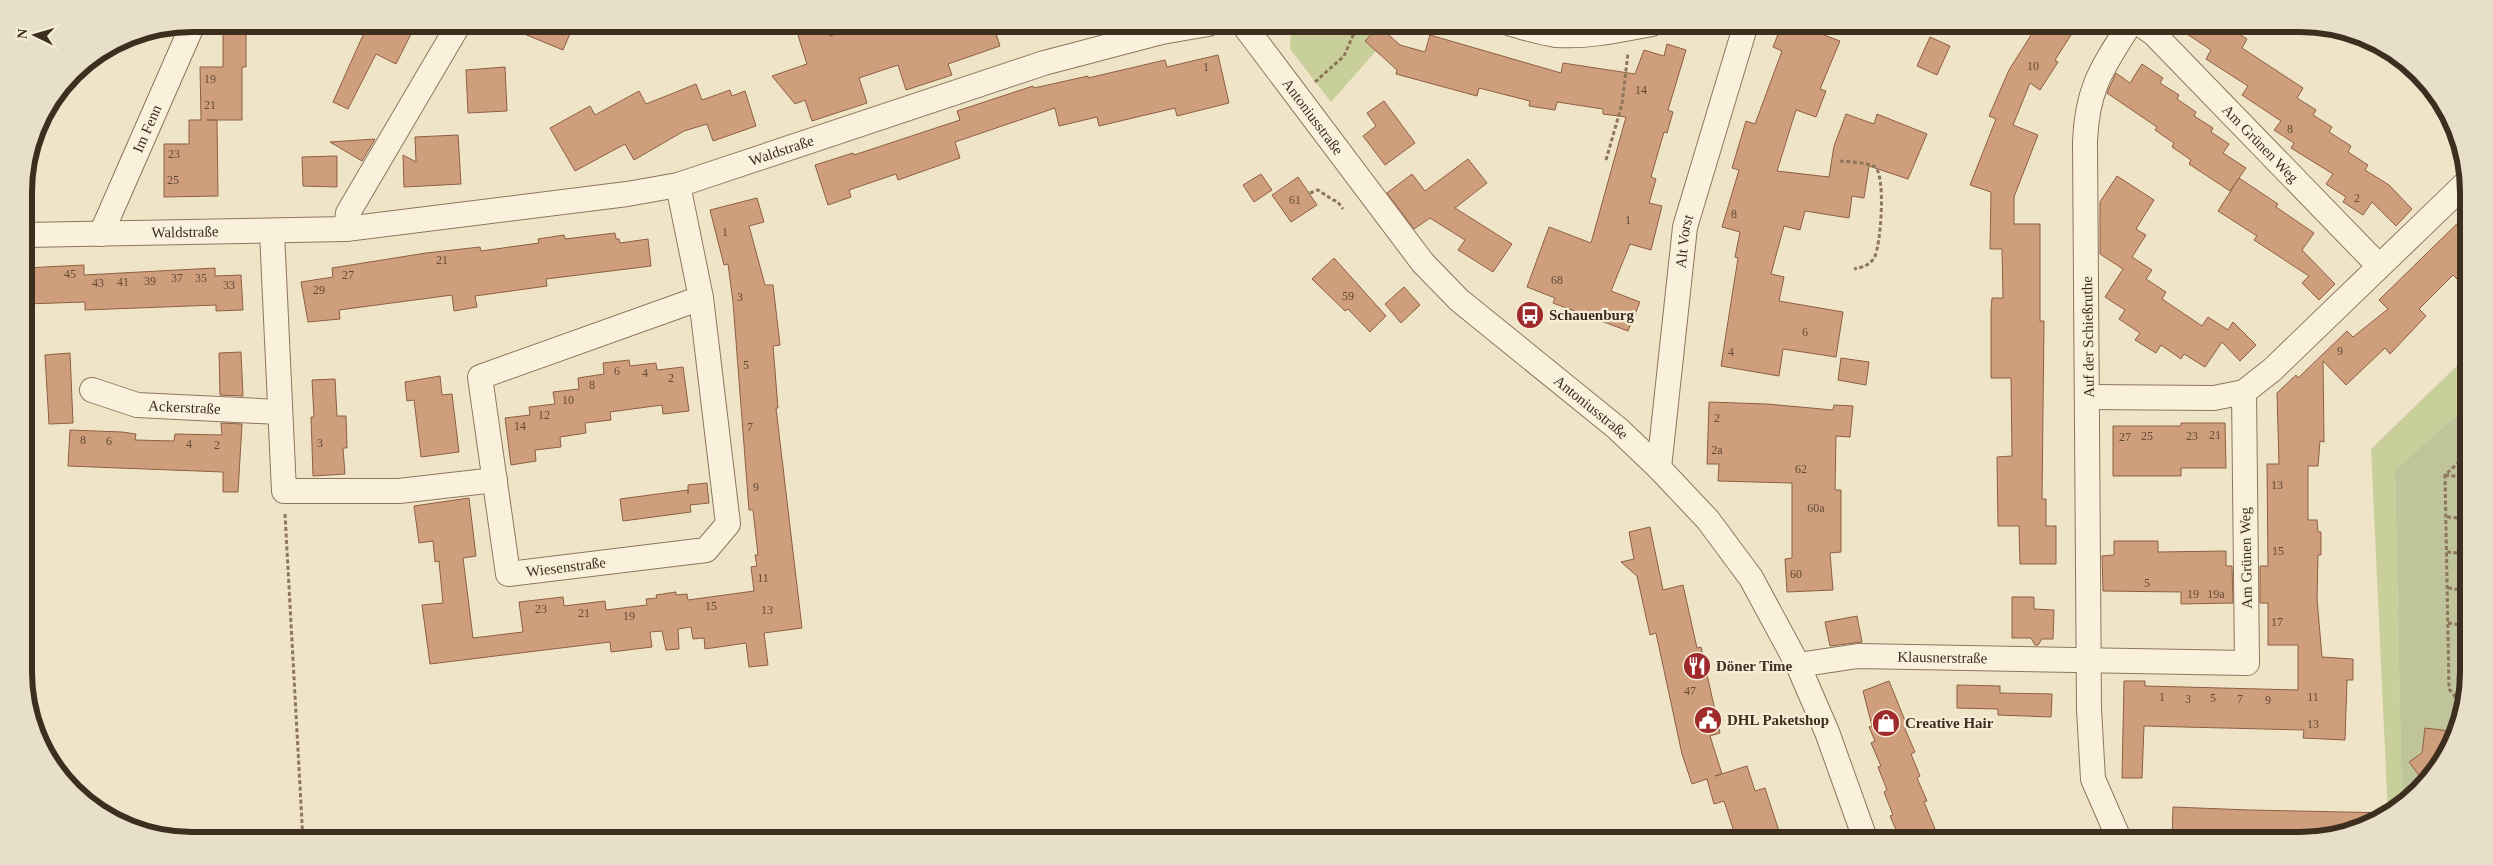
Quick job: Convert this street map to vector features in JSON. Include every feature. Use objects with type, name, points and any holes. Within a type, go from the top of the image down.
[{"type":"street","name":"Antoniusstraße","points":[[1249,32],[1401,235],[1441,282],[1459,300],[1617,428],[1659,468],[1708,520],[1751,578],[1798,665],[1827,732],[1863,832]]},
{"type":"street","points":[[1544,32],[1555,35],[1563,32]]},
{"type":"street","points":[[1594,32],[1604,34],[1612,32]]},
{"type":"street","name":"Alt Vorst","points":[[1659,468],[1684,227],[1743,32]]},
{"type":"street","name":"Auf der Schießruthe","points":[[2088,662],[2086,117],[2092,90],[2125,32]]},
{"type":"street","name":"Am Grünen Weg","points":[[2151,32],[2379,266]]},
{"type":"street","name":"Im Fenn","points":[[101,234],[189,33]]},
{"type":"street","points":[[346,229],[348,214],[454,33]]},
{"type":"street","name":"Waldstraße","points":[[33,235],[272,232],[346,229],[627,194],[678,185],[1044,63],[1160,33]]},
{"type":"street","name":"Wiesenstraße","points":[[678,185],[701,298],[728,524],[706,550],[508,574],[480,377],[701,298]]},
{"type":"street","points":[[2088,397],[2214,398],[2244,392],[2272,370],[2460,189]]},
{"type":"street","points":[[272,232],[284,491],[399,491],[495,480]]},
{"type":"street","name":"Ackerstraße","points":[[92,390],[137,405],[279,412]]},
{"type":"street","name":"Am Grünen Weg","points":[[2244,392],[2248,664]]},
{"type":"street","name":"Klausnerstraße","points":[[1798,665],[1858,656],[2248,664]]},
{"type":"street","points":[[2088,662],[2093,779],[2116,832]]},
{"type":"path","points":[[1298,98],[1344,56],[1354,32]]},
{"type":"path","points":[[1606,160],[1639,32]]},
{"type":"path","points":[[1840,161],[1872,166],[1877,170],[1880,178],[1881,223],[1878,251],[1871,263],[1854,269]]},
{"type":"path","points":[[1310,193],[1314,190],[1322,192],[1333,200],[1337,200],[1343,209]]},
{"type":"path","points":[[2458,700],[2449,689],[2445,475],[2460,461]]},
{"type":"path","points":[[2445,475],[2460,477]]},
{"type":"path","points":[[284,491],[303,832]]},
{"type":"path","points":[[2447,517],[2460,518]]},
{"type":"path","points":[[2447,552],[2460,553]]},
{"type":"path","points":[[2448,588],[2460,590]]},
{"type":"path","points":[[2448,623],[2460,625]]},
{"type":"green space","points":[[1373,32],[1365,41],[1376,51],[1331,102],[1290,49],[1291,33]]},
{"type":"green space","points":[[2460,363],[2460,412],[2395,470],[2402,796],[2388,806],[2371,449]]},
{"type":"green space","points":[[2460,412],[2459,693],[2452,724],[2439,752],[2414,786],[2402,796],[2395,470]]},
{"type":"building","points":[[1373,32],[1386,32],[1400,45],[1425,52],[1430,35],[1561,73],[1563,63],[1635,74],[1644,50],[1664,56],[1667,44],[1686,50],[1668,110],[1673,112],[1667,133],[1664,132],[1651,177],[1656,179],[1649,203],[1662,206],[1651,250],[1630,244],[1611,291],[1640,302],[1628,331],[1553,303],[1555,298],[1527,287],[1549,227],[1591,243],[1626,117],[1603,114],[1603,109],[1557,102],[1555,110],[1529,106],[1530,101],[1479,88],[1477,96],[1396,74],[1397,70],[1365,41]]},
{"type":"building","points":[[1779,32],[1817,32],[1840,41],[1820,89],[1826,91],[1816,117],[1796,110],[1777,171],[1829,177],[1834,146],[1846,114],[1874,124],[1877,114],[1927,134],[1908,179],[1869,166],[1864,198],[1852,196],[1849,218],[1805,211],[1800,230],[1784,226],[1771,274],[1784,277],[1779,301],[1843,312],[1836,357],[1783,349],[1779,376],[1721,366],[1738,258],[1735,257],[1740,232],[1722,227],[1739,170],[1732,168],[1746,121],[1755,124],[1782,51],[1773,47]]},
{"type":"building","points":[[2033,32],[2073,32],[2055,60],[2058,62],[2040,90],[2030,83],[2013,125],[2038,135],[2014,197],[2014,224],[2040,224],[2040,321],[2044,321],[2042,499],[2046,499],[2046,526],[2056,526],[2056,564],[2020,564],[2019,526],[1998,526],[1997,457],[2012,456],[2011,378],[1991,378],[1992,298],[2003,298],[2002,249],[1990,249],[1991,192],[1970,185],[1996,119],[1989,116],[2009,70]]},
{"type":"building","points":[[2184,32],[2236,32],[2247,39],[2242,48],[2303,88],[2297,98],[2316,110],[2313,115],[2332,127],[2329,132],[2351,146],[2348,152],[2368,165],[2365,170],[2389,185],[2412,209],[2396,226],[2372,202],[2363,215],[2343,202],[2346,197],[2326,184],[2333,174],[2291,148],[2294,143],[2274,130],[2281,121],[2242,95],[2248,86],[2206,59],[2211,50]]},
{"type":"building","points":[[223,33],[246,33],[246,67],[242,67],[242,120],[217,120],[218,196],[164,197],[164,144],[189,144],[189,120],[201,120],[200,67],[223,67]]},
{"type":"building","points":[[364,33],[412,33],[396,64],[376,54],[348,109],[333,102]]},
{"type":"building","points":[[521,33],[570,33],[563,50]]},
{"type":"building","points":[[797,33],[829,33],[830,36],[840,33],[996,33],[1000,46],[948,64],[952,75],[906,90],[898,65],[859,78],[867,103],[812,121],[805,100],[795,104],[772,76],[807,64]]},
{"type":"building","points":[[1930,37],[1950,46],[1937,75],[1917,66]]},
{"type":"building","points":[[1218,55],[1229,103],[1177,116],[1175,108],[1099,126],[1097,117],[1059,126],[1055,108],[955,142],[960,158],[898,180],[896,174],[849,190],[851,197],[828,205],[815,165],[853,153],[854,155],[960,120],[957,111],[1033,86],[1034,88],[1088,76],[1088,78],[1165,60],[1167,67]]},
{"type":"building","points":[[2142,64],[2163,78],[2160,83],[2179,95],[2177,99],[2196,112],[2194,116],[2213,128],[2211,132],[2229,144],[2223,153],[2246,168],[2230,191],[2189,164],[2191,160],[2172,147],[2174,143],[2155,130],[2157,127],[2107,93],[2116,73],[2130,83]]},
{"type":"building","points":[[505,67],[507,111],[468,113],[466,70]]},
{"type":"building","points":[[696,84],[702,100],[730,90],[732,96],[745,91],[756,126],[713,141],[707,124],[684,131],[634,160],[625,144],[575,171],[550,128],[590,106],[595,115],[639,91],[646,104]]},
{"type":"building","points":[[1384,101],[1415,143],[1385,165],[1363,136],[1376,126],[1367,113]]},
{"type":"building","points":[[458,135],[461,184],[404,187],[403,155],[416,162],[415,137]]},
{"type":"building","points":[[375,139],[362,161],[330,142]]},
{"type":"building","points":[[337,156],[337,187],[303,186],[302,157]]},
{"type":"building","points":[[1468,159],[1487,183],[1455,208],[1512,244],[1493,272],[1458,250],[1465,240],[1430,218],[1414,229],[1387,193],[1412,174],[1425,191]]},
{"type":"building","points":[[1261,174],[1272,190],[1254,202],[1243,185]]},
{"type":"building","points":[[2117,176],[2154,200],[2136,229],[2146,235],[2132,257],[2152,270],[2146,279],[2166,292],[2162,299],[2202,326],[2208,317],[2228,330],[2233,322],[2256,345],[2240,361],[2222,342],[2205,367],[2184,354],[2181,359],[2161,345],[2156,353],[2135,340],[2140,333],[2119,319],[2125,310],[2105,297],[2123,269],[2100,254],[2100,202]]},
{"type":"building","points":[[1298,177],[1317,205],[1291,222],[1272,195]]},
{"type":"building","points":[[2239,178],[2278,204],[2276,207],[2314,233],[2302,250],[2335,284],[2319,300],[2302,283],[2309,276],[2254,240],[2257,236],[2218,211]]},
{"type":"building","points":[[757,198],[764,222],[749,226],[765,285],[773,285],[780,345],[773,346],[778,408],[776,408],[802,628],[764,633],[768,665],[749,667],[746,643],[705,649],[704,638],[693,639],[691,627],[678,629],[679,649],[666,650],[662,631],[650,632],[652,647],[611,652],[610,642],[430,664],[422,605],[443,603],[439,561],[435,562],[433,541],[419,543],[414,506],[469,498],[476,556],[463,558],[473,638],[523,632],[519,602],[563,597],[564,606],[605,601],[606,610],[647,605],[646,599],[657,598],[656,595],[676,592],[676,595],[687,594],[688,600],[754,591],[751,567],[757,566],[755,555],[758,555],[753,510],[749,510],[733,302],[728,264],[724,265],[710,210]]},
{"type":"building","points":[[2460,221],[2460,276],[2457,279],[2453,275],[2419,309],[2426,316],[2390,354],[2385,348],[2346,385],[2323,361],[2324,442],[2320,441],[2318,466],[2308,466],[2308,520],[2317,520],[2318,532],[2321,532],[2321,555],[2318,555],[2317,599],[2322,657],[2353,659],[2353,680],[2347,680],[2345,740],[2303,738],[2304,730],[2144,726],[2142,778],[2122,778],[2124,681],[2145,681],[2145,686],[2298,690],[2298,645],[2268,645],[2268,603],[2260,603],[2260,566],[2268,566],[2267,464],[2279,464],[2277,393],[2296,375],[2298,378],[2347,331],[2353,337],[2388,309],[2379,300]]},
{"type":"building","points":[[615,233],[616,239],[619,239],[620,243],[648,239],[651,266],[546,279],[547,286],[475,296],[477,307],[454,311],[452,295],[339,310],[340,319],[308,322],[301,282],[333,277],[332,268],[426,253],[480,247],[481,251],[539,243],[538,239],[564,235],[565,239]]},
{"type":"building","points":[[1334,258],[1386,316],[1370,332],[1348,309],[1345,311],[1312,279]]},
{"type":"building","points":[[84,265],[84,275],[215,268],[215,276],[241,275],[243,310],[216,311],[216,305],[85,310],[85,302],[33,304],[33,268]]},
{"type":"building","points":[[1404,287],[1420,305],[1401,323],[1385,304]]},
{"type":"building","points":[[241,352],[243,396],[220,395],[219,353]]},
{"type":"building","points":[[70,353],[73,423],[49,424],[45,355]]},
{"type":"building","points":[[1841,358],[1869,362],[1866,385],[1838,380]]},
{"type":"building","points":[[629,360],[630,366],[656,363],[657,370],[683,367],[689,411],[663,414],[662,405],[610,412],[611,420],[585,423],[586,433],[560,437],[561,447],[535,450],[536,461],[511,465],[505,418],[530,415],[529,407],[555,404],[553,392],[579,389],[578,378],[604,374],[603,363]]},
{"type":"building","points":[[440,376],[442,395],[452,394],[459,452],[421,457],[414,400],[407,401],[405,382]]},
{"type":"building","points":[[335,379],[337,416],[346,416],[347,448],[343,448],[345,474],[313,476],[311,417],[314,417],[312,380]]},
{"type":"building","points":[[1709,402],[1767,404],[1833,410],[1834,405],[1853,406],[1850,437],[1836,436],[1835,490],[1841,490],[1841,552],[1830,553],[1833,590],[1787,592],[1785,559],[1792,558],[1792,483],[1718,481],[1719,464],[1707,464]]},
{"type":"building","points":[[221,423],[242,424],[238,492],[223,492],[223,472],[68,466],[70,430],[122,432],[136,434],[135,440],[174,441],[175,434],[222,435]]},
{"type":"building","points":[[2181,423],[2225,423],[2226,468],[2181,468],[2181,476],[2113,476],[2113,426],[2181,426]]},
{"type":"building","points":[[707,483],[709,503],[690,505],[691,512],[623,521],[620,499],[688,490],[688,485]]},
{"type":"building","points":[[1650,527],[1663,590],[1683,585],[1697,648],[1701,647],[1720,733],[1710,736],[1722,774],[1747,766],[1755,791],[1765,788],[1779,831],[1734,832],[1724,801],[1714,804],[1707,779],[1692,784],[1682,754],[1656,633],[1650,635],[1637,576],[1621,562],[1634,559],[1629,532]]},
{"type":"building","points":[[2114,541],[2158,541],[2158,552],[2226,551],[2226,566],[2232,566],[2233,603],[2181,604],[2181,592],[2103,591],[2102,556],[2114,555]]},
{"type":"building","points":[[2012,597],[2034,597],[2034,609],[2054,610],[2053,639],[2042,639],[2038,645],[2035,645],[2031,638],[2012,638]]},
{"type":"building","points":[[1857,616],[1862,642],[1830,646],[1825,622]]},
{"type":"building","points":[[1889,681],[1908,728],[1905,729],[1915,752],[1911,754],[1920,776],[1917,778],[1927,801],[1924,802],[1936,832],[1897,832],[1890,816],[1893,815],[1884,792],[1887,790],[1878,767],[1881,766],[1871,743],[1875,741],[1869,727],[1872,726],[1863,691]]},
{"type":"building","points":[[1957,685],[2000,686],[2000,693],[2052,694],[2051,717],[1998,715],[1998,709],[1957,708]]},
{"type":"building","points":[[2425,728],[2449,731],[2439,752],[2421,778],[2409,762],[2422,753]]},
{"type":"building","points":[[2173,807],[2377,813],[2342,827],[2311,832],[2172,832]]},
{"type":"place","name":"Schauenburg","points":[[1530,315]]},
{"type":"place","name":"Döner Time","points":[[1697,666]]},
{"type":"place","name":"DHL Paketshop","points":[[1708,720]]},
{"type":"place","name":"Creative Hair","points":[[1886,723]]}]
